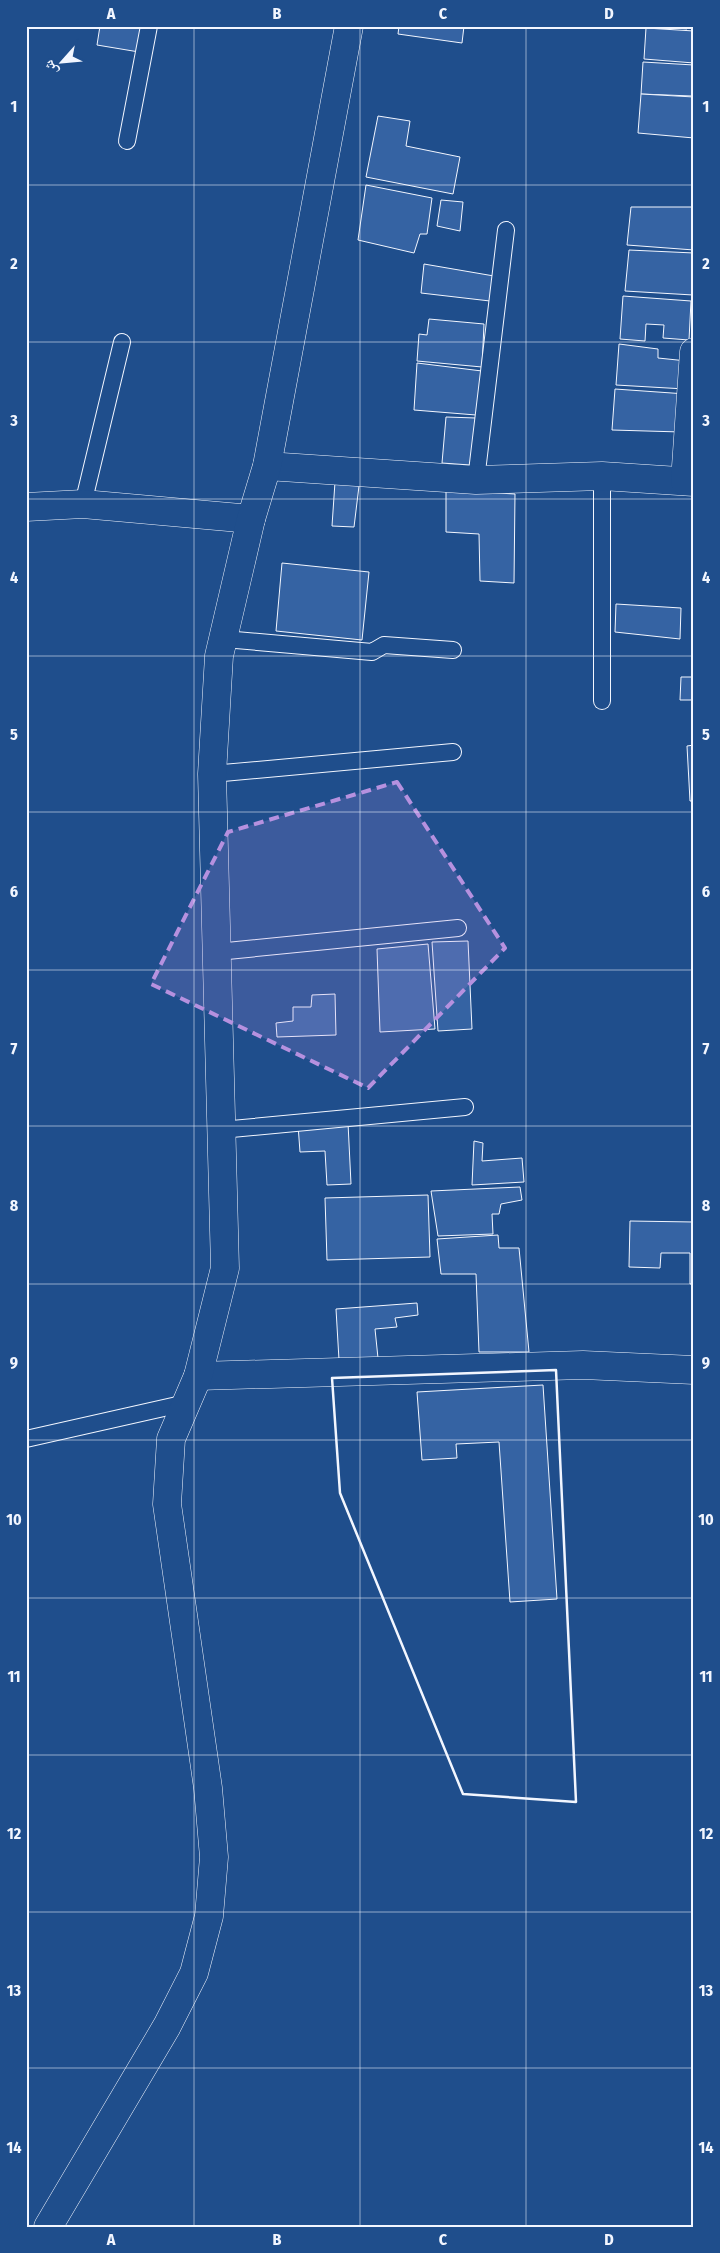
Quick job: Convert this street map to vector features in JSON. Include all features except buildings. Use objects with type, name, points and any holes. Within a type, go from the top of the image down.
[{"type":"street","points":[[48,2227],[168,2026],[194,1973],[209,1916],[214,1857],[208,1788],[167,1504],[171,1439],[198,1376],[225,1268],[212,774],[219,656],[251,519],[267,466],[349,26]]},
{"type":"street","points":[[267,466],[476,480],[602,476],[690,481],[694,352]]},
{"type":"street","points":[[26,507],[83,504],[251,519]]},
{"type":"street","points":[[198,1376],[583,1365],[694,1370]]},
{"type":"lane","points":[[128,141],[149,26]]},
{"type":"lane","points":[[476,480],[506,230]]},
{"type":"lane","points":[[83,504],[122,342]]},
{"type":"lane","points":[[602,476],[602,701]]},
{"type":"lane","points":[[224,639],[372,652],[384,645],[453,650]]},
{"type":"lane","points":[[212,774],[453,752]]},
{"type":"lane","points":[[217,952],[458,928]]},
{"type":"lane","points":[[222,1130],[465,1107]]},
{"type":"lane","points":[[26,1439],[186,1403]]},
{"type":"highlighted area","points":[[397,782],[505,948],[368,1088],[151,984],[228,832]]},
{"type":"wall","points":[[556,1370],[576,1802],[463,1794],[340,1493],[332,1378],[556,1370]]}]
